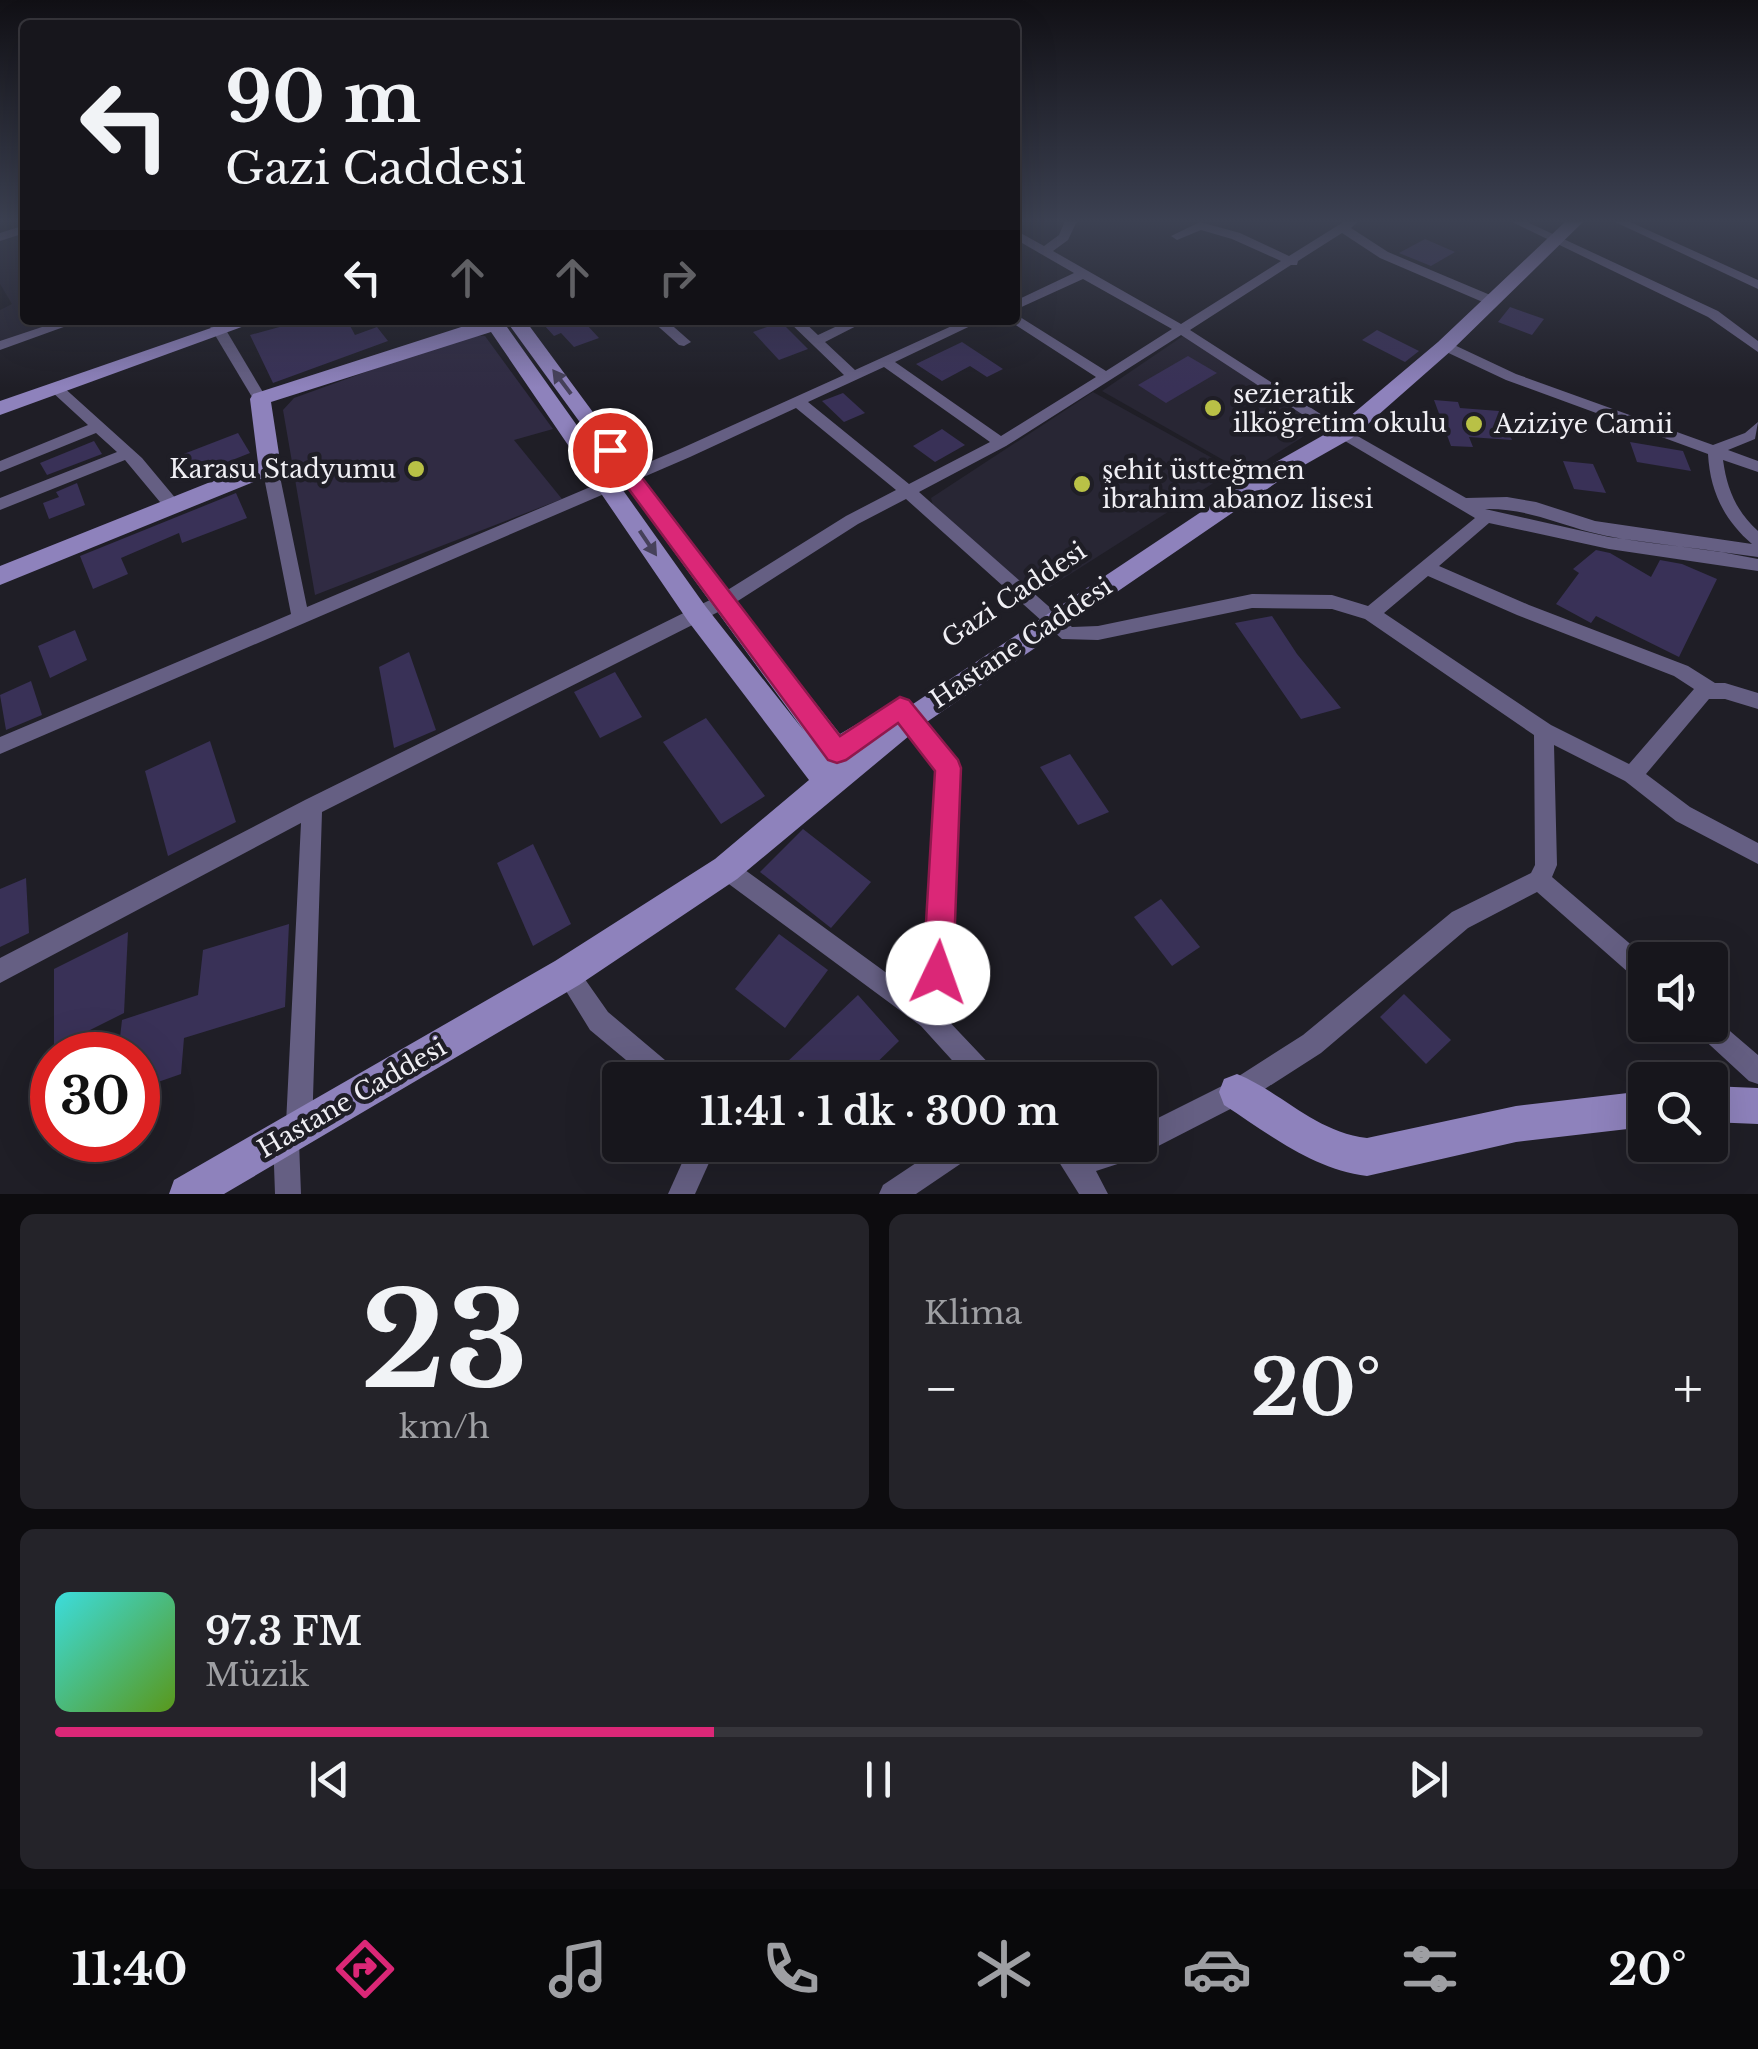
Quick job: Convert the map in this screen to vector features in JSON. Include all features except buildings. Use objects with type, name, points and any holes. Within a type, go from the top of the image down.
[{"type":"main road","name":"Gazi Caddesi","points":[[832,767],[1045,615],[1336,429],[1506,277]]},
{"type":"main road","points":[[1336,429],[1445,346],[1485,298]]},
{"type":"main road","points":[[0,408],[214,325]]},
{"type":"main road","points":[[0,576],[270,467],[260,399],[491,325]]},
{"type":"main road","points":[[506,325],[620,482],[724,601],[832,767]]},
{"type":"main road","points":[[620,482],[697,614],[832,767]]},
{"type":"main road","name":"Hastane Caddesi","points":[[188,1194],[566,973],[726,870],[832,767]]},
{"type":"main road","points":[[1237,1092],[1326,1147],[1349,1156],[1367,1157],[1516,1124],[1628,1111]]},
{"type":"main road","points":[[1728,1105],[1758,1106]]},
{"type":"street","points":[[1020,304],[1077,277]]},
{"type":"street","points":[[1088,277],[1182,330],[1336,429],[1486,517],[1520,519],[1607,543],[1669,549],[1758,566]]},
{"type":"street","points":[[0,971],[312,807],[724,601],[906,490],[1000,442],[1269,277]]},
{"type":"street","points":[[1435,277],[1485,298]]},
{"type":"street","points":[[1642,277],[1713,314],[1758,348]]},
{"type":"street","points":[[1020,323],[1106,378]]},
{"type":"street","points":[[0,346],[61,325]]},
{"type":"street","points":[[214,325],[260,399]]},
{"type":"street","points":[[664,325],[684,342]]},
{"type":"street","points":[[800,325],[852,374]]},
{"type":"street","points":[[816,340],[850,325]]},
{"type":"street","points":[[0,746],[620,482],[964,325]]},
{"type":"street","points":[[1445,346],[1511,377],[1758,466]]},
{"type":"street","points":[[883,360],[1000,442]]},
{"type":"street","points":[[56,388],[126,454],[171,504]]},
{"type":"street","points":[[797,402],[906,490],[1068,634],[1098,633],[1252,601],[1332,602],[1371,614],[1544,731],[1632,775],[1683,814],[1758,854]]},
{"type":"street","points":[[1715,450],[1750,436],[1758,427]]},
{"type":"street","points":[[0,467],[96,428]]},
{"type":"street","points":[[1715,450],[1716,484],[1743,530],[1758,540]]},
{"type":"street","points":[[0,504],[126,454]]},
{"type":"street","points":[[270,467],[300,616]]},
{"type":"street","points":[[1464,504],[1536,508],[1594,527],[1758,550]]},
{"type":"street","points":[[1371,614],[1486,517]]},
{"type":"street","points":[[1426,568],[1680,671],[1712,691]]},
{"type":"street","points":[[1632,775],[1704,691],[1725,691],[1758,702]]},
{"type":"street","points":[[906,713],[948,768],[938,973],[928,1018]]},
{"type":"street","points":[[1157,1132],[1237,1092],[1312,1044],[1460,920],[1539,880],[1546,865],[1544,731]]},
{"type":"street","points":[[288,1194],[312,807]]},
{"type":"street","points":[[726,870],[928,1018],[970,1062]]},
{"type":"street","points":[[1539,880],[1628,957]]},
{"type":"street","points":[[566,973],[599,1021],[648,1062]]},
{"type":"street","points":[[1725,1042],[1758,1072]]},
{"type":"street","points":[[681,1194],[696,1162]]},
{"type":"street","points":[[892,1194],[940,1162]]},
{"type":"street","points":[[1071,1162],[1095,1194]]},
{"type":"shaded area","points":[[0,277],[20,277],[20,325],[49,325],[0,342],[0,310],[12,304]]},
{"type":"shaded area","name":"Karasu Stadyumu","points":[[468,335],[485,336],[553,429],[514,440],[562,499],[315,595],[283,410],[294,398]]},
{"type":"shaded area","name":"sezieratik ilköğretim okulu","points":[[1183,336],[1320,426],[1246,473],[1102,391]]},
{"type":"shaded area","name":"şehit üstteğmen ibrahim abanoz lisesi","points":[[1093,392],[1234,470],[1042,592],[1029,591],[934,509],[931,498]]},
{"type":"place","name":"sezieratik ilköğretim okulu","points":[[1213,408]]},
{"type":"place","name":"Aziziye Camii","points":[[1474,424]]},
{"type":"place","name":"Karasu Stadyumu","points":[[416,469]]},
{"type":"place","name":"şehit üstteğmen ibrahim abanoz lisesi","points":[[1082,484]]},
{"type":"route","points":[[610,450],[837,752],[900,707],[948,768],[938,973]]}]
